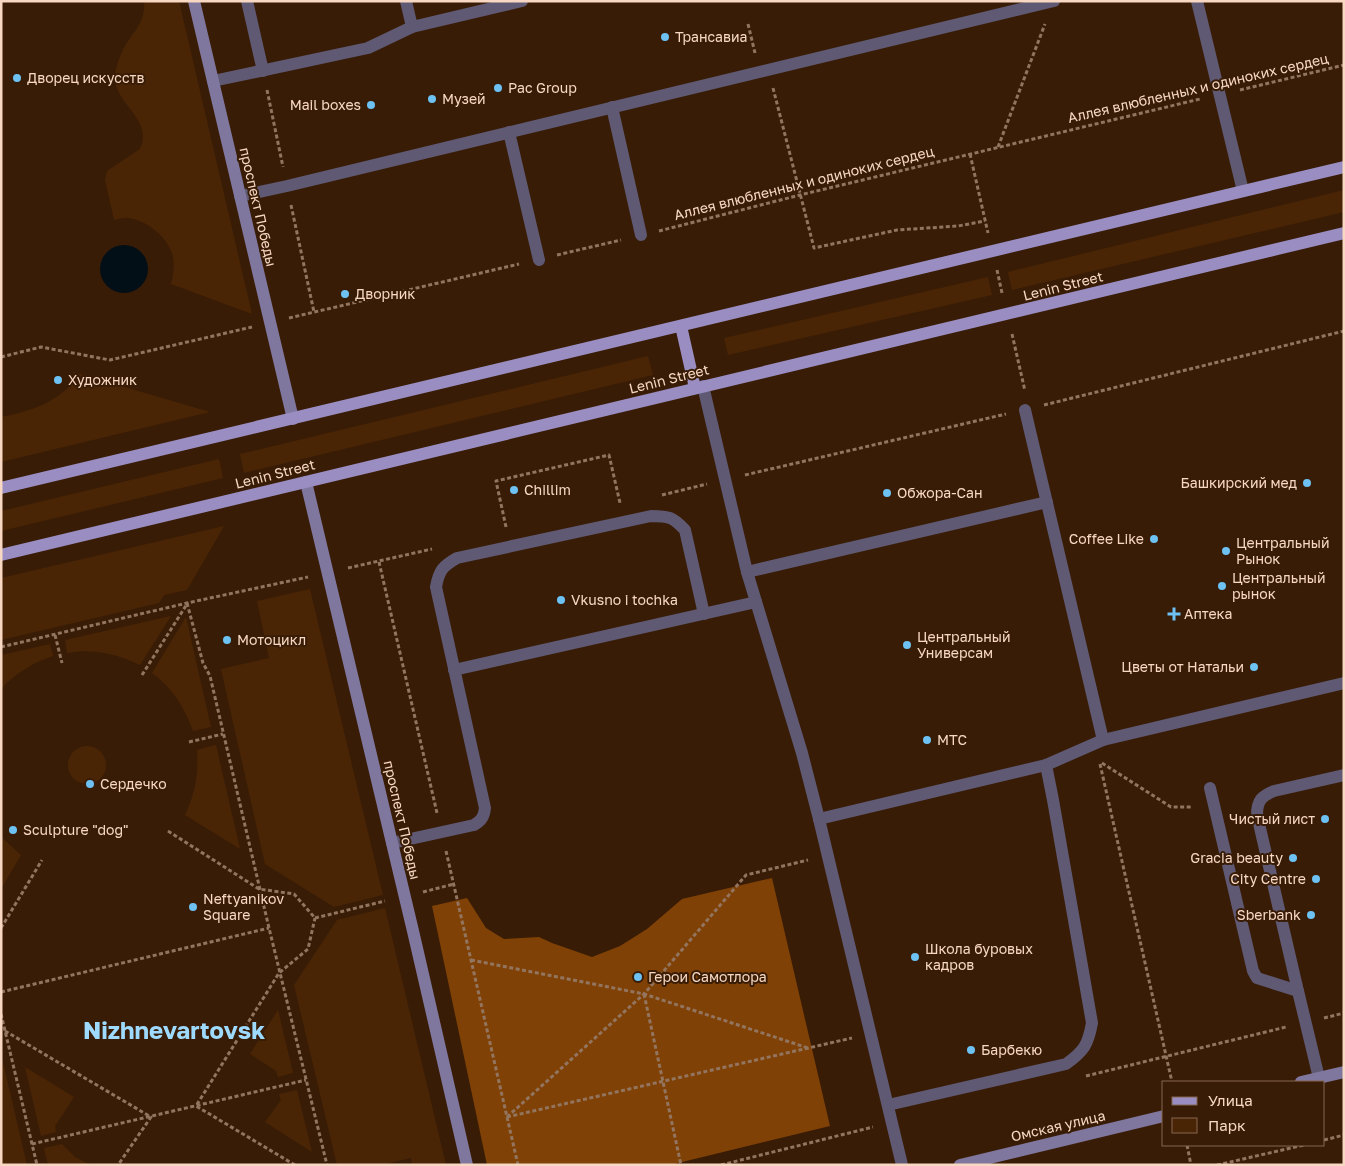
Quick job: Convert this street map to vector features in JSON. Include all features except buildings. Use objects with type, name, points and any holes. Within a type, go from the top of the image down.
[{"type":"main road","name":"проспект Победы","points":[[194,1],[293,419]]},
{"type":"main road","points":[[1,488],[1344,167]]},
{"type":"main road","name":"Lenin Street","points":[[1,556],[1344,233]]},
{"type":"main road","points":[[680,326],[699,387]]},
{"type":"main road","name":"проспект Победы","points":[[306,482],[467,1165]]},
{"type":"main road","points":[[1306,1081],[1344,1072]]},
{"type":"main road","name":"Омская улица","points":[[960,1165],[1162,1116]]},
{"type":"lane","points":[[247,1],[263,71]]},
{"type":"lane","points":[[406,1],[412,27]]},
{"type":"lane","points":[[213,81],[368,48],[412,27],[522,1]]},
{"type":"lane","points":[[240,196],[1054,1]]},
{"type":"lane","points":[[1197,1],[1243,191]]},
{"type":"lane","points":[[612,108],[641,235]]},
{"type":"lane","points":[[509,132],[540,260]]},
{"type":"lane","points":[[699,387],[725,480],[747,572],[802,753],[902,1165]]},
{"type":"lane","points":[[1027,409],[1102,740]]},
{"type":"lane","points":[[747,572],[1047,502]]},
{"type":"lane","points":[[392,843],[474,825],[480,822],[484,815],[485,808],[436,587],[438,575],[446,565],[457,558],[641,518],[664,516],[677,520],[685,530],[704,614]]},
{"type":"lane","points":[[454,670],[756,602]]},
{"type":"lane","points":[[819,819],[1046,766],[1102,740],[1344,683]]},
{"type":"lane","points":[[888,1106],[1066,1064],[1080,1055],[1089,1038],[1092,1023],[1046,766]]},
{"type":"lane","points":[[1319,1078],[1257,815],[1257,806],[1264,796],[1274,791],[1344,775]]},
{"type":"lane","points":[[1210,788],[1253,971],[1257,978],[1298,991]]},
{"type":"path","points":[[997,147],[1054,1]]},
{"type":"path","points":[[748,24],[764,71],[814,248],[897,230],[958,226],[985,221]]},
{"type":"path","name":"Аллея влюбленных и одиноких сердец","points":[[1,357],[42,347],[110,360],[540,260],[997,147],[1344,65]]},
{"type":"path","points":[[970,154],[1027,409]]},
{"type":"path","points":[[659,496],[1027,409],[1344,331]]},
{"type":"path","points":[[507,532],[496,481],[609,455],[620,504]]},
{"type":"path","points":[[1,647],[188,603],[434,549]]},
{"type":"path","points":[[379,562],[518,1165]]},
{"type":"path","points":[[142,675],[188,603]]},
{"type":"path","points":[[188,603],[203,663],[210,676],[259,889],[327,1165]]},
{"type":"path","points":[[55,635],[62,662]]},
{"type":"path","points":[[189,742],[223,734]]},
{"type":"path","points":[[1172,1081],[1099,761],[1172,807],[1215,808]]},
{"type":"path","points":[[168,831],[259,889],[294,894],[316,918],[308,949],[280,973],[196,1106]]},
{"type":"path","points":[[507,1117],[644,994],[746,875],[828,856]]},
{"type":"path","points":[[1,928],[42,860]]},
{"type":"path","points":[[1,992],[269,928]]},
{"type":"path","points":[[471,960],[644,994],[808,1048]]},
{"type":"path","points":[[644,994],[681,1165]]},
{"type":"path","points":[[1,1014],[37,1165]]},
{"type":"path","points":[[5,1031],[150,1117]]},
{"type":"path","points":[[507,1117],[871,1034]]},
{"type":"path","points":[[32,1144],[306,1080]]},
{"type":"path","points":[[196,1106],[295,1165]]},
{"type":"path","points":[[118,1165],[150,1117]]},
{"type":"path","points":[[1325,1140],[1344,1135]]},
{"type":"path","points":[[1187,1146],[1191,1165]]},
{"type":"path","points":[[1217,1165],[1300,1146]]},
{"type":"green space","points":[[144,1],[179,1],[252,314],[171,284],[174,268],[173,257],[171,250],[162,237],[150,227],[136,220],[125,218],[114,220],[105,180],[107,171],[140,149],[143,138],[139,122],[119,92],[115,75],[123,50],[141,22]]},
{"type":"green space","points":[[1344,190],[1344,212],[1012,290],[1008,272]]},
{"type":"green space","points":[[988,277],[992,295],[728,355],[724,338]]},
{"type":"green space","points":[[648,356],[653,375],[244,473],[240,454]]},
{"type":"green space","points":[[73,372],[210,412],[1,462],[1,417],[23,412],[50,401],[75,381]]},
{"type":"green space","points":[[219,459],[223,478],[1,531],[1,511]]},
{"type":"green space","points":[[224,526],[187,590],[164,595],[159,603],[1,640],[1,578]]},
{"type":"green space","points":[[310,589],[383,895],[334,907],[265,864],[221,669],[269,658],[257,601]]},
{"type":"green space","points":[[171,616],[140,665],[105,653],[86,651],[67,653],[65,640]]},
{"type":"green space","points":[[186,617],[211,727],[193,731],[186,714],[172,691],[152,673]]},
{"type":"green space","points":[[50,644],[53,656],[25,669],[1,689],[1,655]]},
{"type":"green space","points":[[216,745],[240,849],[185,815],[195,783],[197,750]]},
{"type":"green space","points":[[87,746],[100,752],[106,765],[100,778],[87,784],[74,778],[68,765],[74,752]]},
{"type":"green space","points":[[1,837],[21,855],[1,889]]},
{"type":"green space","points":[[385,908],[446,1165],[412,1165],[411,1158],[381,1165],[337,1165],[294,985],[337,920]]},
{"type":"green space","points":[[278,1010],[293,1073],[278,1077],[276,1071],[250,1054]]},
{"type":"green space","points":[[1,1054],[27,1165],[1,1165]]},
{"type":"green space","points":[[25,1067],[74,1097],[55,1126],[56,1132],[41,1136]]},
{"type":"green space","points":[[297,1090],[312,1152],[265,1122],[281,1100],[279,1094]]},
{"type":"green space","points":[[62,1144],[75,1157],[90,1165],[48,1165],[44,1148]]},
{"type":"shaded area","points":[[119,245],[129,245],[141,252],[148,264],[148,274],[141,286],[129,293],[119,293],[111,289],[104,282],[100,274],[100,264],[104,256],[111,249]]},
{"type":"shaded area","points":[[772,878],[830,1126],[670,1165],[487,1165],[432,906],[467,898],[486,928],[504,939],[539,937],[592,957],[620,946],[647,929],[682,899]]},
{"type":"place","name":"Трансавиа","points":[[665,37]]},
{"type":"place","name":"Дворец искусств","points":[[17,78]]},
{"type":"place","name":"Pac Group","points":[[498,88]]},
{"type":"place","name":"Музей","points":[[432,99]]},
{"type":"place","name":"Mail boxes","points":[[371,105]]},
{"type":"place","name":"Дворник","points":[[345,294]]},
{"type":"place","name":"Художник","points":[[58,380]]},
{"type":"place","name":"Башкирский мед","points":[[1307,483]]},
{"type":"place","name":"Chillim","points":[[514,490]]},
{"type":"place","name":"Обжора-Сан","points":[[887,493]]},
{"type":"place","name":"Coffee Like","points":[[1154,539]]},
{"type":"place","name":"Центральный Рынок","points":[[1226,551]]},
{"type":"place","name":"Центральный рынок","points":[[1222,586]]},
{"type":"place","name":"Vkusno i tochka","points":[[561,600]]},
{"type":"place","name":"Аптека","points":[[1174,614]]},
{"type":"place","name":"Мотоцикл","points":[[227,640]]},
{"type":"place","name":"Центральный Универсам","points":[[907,645]]},
{"type":"place","name":"Цветы от Натальи","points":[[1254,667]]},
{"type":"place","name":"МТС","points":[[927,740]]},
{"type":"place","name":"Сердечко","points":[[90,784]]},
{"type":"place","name":"Чистый лист","points":[[1325,819]]},
{"type":"place","name":"Sculpture \"dog\"","points":[[13,830]]},
{"type":"place","name":"Gracia beauty","points":[[1293,858]]},
{"type":"place","name":"City Centre","points":[[1316,879]]},
{"type":"place","name":"Neftyanikov Square","points":[[193,907]]},
{"type":"place","name":"Sberbank","points":[[1311,915]]},
{"type":"place","name":"Школа буровых кадров","points":[[915,957]]},
{"type":"place","name":"Герои Самотлора","points":[[638,977]]},
{"type":"place","name":"Барбекю","points":[[971,1050]]},
{"type":"district","name":"Nizhnevartovsk","points":[[174,1031]]}]
